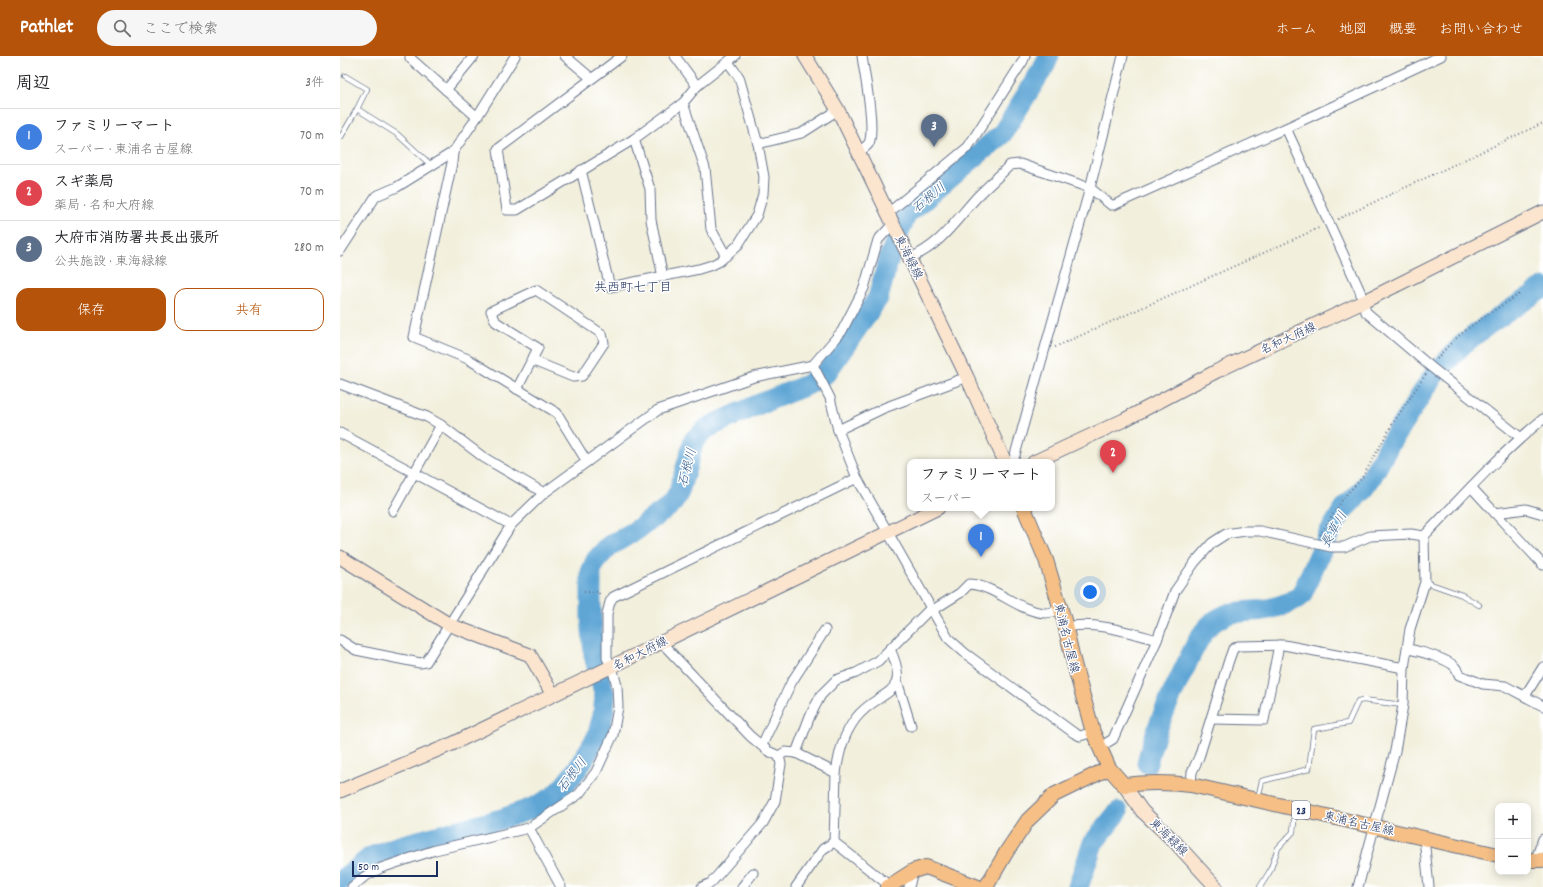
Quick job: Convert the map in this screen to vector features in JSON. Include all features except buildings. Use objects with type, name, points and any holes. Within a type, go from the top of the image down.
[{"type":"main road","name":"東海緑線","points":[[805,56],[838,110],[967,378],[1004,459]]},
{"type":"main road","name":"名和大府線","points":[[1040,459],[1124,420],[1217,371],[1363,302],[1543,212]]},
{"type":"main road","name":"名和大府線","points":[[340,791],[452,744],[932,511]]},
{"type":"main road","name":"東浦名古屋線","points":[[1025,511],[1046,560],[1066,627],[1082,697],[1093,732],[1109,768],[1124,785],[1146,782],[1165,782],[1191,785],[1495,854]]},
{"type":"main road","points":[[340,557],[450,625],[530,655],[553,695]]},
{"type":"main road","points":[[986,887],[1007,851],[1028,820],[1054,795],[1109,768]]},
{"type":"main road","name":"東海緑線","points":[[1124,785],[1142,811],[1174,841],[1216,887]]},
{"type":"main road","points":[[889,886],[912,871],[926,867],[978,887]]},
{"type":"street","points":[[410,56],[410,58],[477,117]]},
{"type":"street","points":[[446,90],[474,56]]},
{"type":"street","points":[[340,250],[376,196],[397,187],[453,152],[515,56]]},
{"type":"street","points":[[565,56],[591,78]]},
{"type":"street","points":[[581,170],[610,287],[663,277],[712,265],[726,256],[738,245],[757,215],[763,194],[764,177],[758,144],[739,77],[732,59],[697,86],[683,104],[634,139],[581,170],[517,210],[507,210],[498,150],[622,56]]},
{"type":"street","points":[[675,56],[697,86]]},
{"type":"street","points":[[857,152],[866,148],[870,141],[870,116],[862,56]]},
{"type":"street","points":[[340,640],[356,650],[420,663],[426,662],[511,525],[544,493],[658,410],[754,377],[813,365],[842,331],[864,288],[878,240],[891,222],[968,147],[1025,56]]},
{"type":"street","points":[[1014,459],[1090,188],[1123,56]]},
{"type":"street","points":[[908,254],[923,252],[940,239],[977,197],[1010,165],[1020,164],[1090,188],[1111,205],[1114,205],[1286,128],[1441,56]]},
{"type":"street","points":[[683,104],[705,168],[711,229],[726,256]]},
{"type":"street","points":[[758,144],[802,133],[838,110]]},
{"type":"street","points":[[1286,128],[1360,291],[1366,312],[1431,367],[1520,437]]},
{"type":"street","points":[[634,139],[650,189],[651,220],[663,277]]},
{"type":"street","points":[[453,152],[452,163],[414,337],[468,359],[557,414],[587,462]]},
{"type":"street","points":[[517,389],[531,360],[538,348],[496,322],[491,311],[536,290],[602,334],[604,342],[582,376],[573,377],[531,360]]},
{"type":"street","points":[[813,365],[830,398],[838,430],[857,478],[948,638],[966,654],[1074,733],[1080,736],[1093,732]]},
{"type":"street","points":[[838,430],[884,408],[967,378]]},
{"type":"street","points":[[340,384],[427,417],[441,425],[483,456],[544,493]]},
{"type":"street","points":[[1358,887],[1395,751],[1403,705],[1404,668],[1410,629],[1425,582],[1424,536],[1520,437],[1543,418]]},
{"type":"street","points":[[393,511],[441,425]]},
{"type":"street","points":[[340,433],[511,525]]},
{"type":"street","points":[[352,887],[364,877],[388,866],[435,850],[529,828],[578,794],[596,772],[612,735],[618,707],[617,686],[609,669],[607,658],[607,614],[613,597],[857,478]]},
{"type":"street","points":[[1472,487],[1543,565]]},
{"type":"street","points":[[1495,513],[1526,509],[1543,514]]},
{"type":"street","points":[[1100,747],[1113,739],[1157,640],[1175,591],[1195,562],[1212,544],[1226,534],[1245,531],[1260,531],[1331,547],[1344,547],[1370,536],[1411,534],[1424,536]]},
{"type":"street","points":[[796,754],[810,716],[821,695],[836,680],[873,665],[932,609],[960,593],[969,584],[981,586],[1029,610],[1047,613],[1061,609]]},
{"type":"street","points":[[1066,627],[1079,624],[1100,627],[1157,640]]},
{"type":"street","points":[[762,745],[791,682],[825,630]]},
{"type":"street","points":[[661,642],[750,736],[768,751],[779,756]]},
{"type":"street","points":[[1191,785],[1192,772],[1199,757],[1229,660],[1233,649],[1238,646],[1279,645],[1404,668]]},
{"type":"street","points":[[1211,719],[1264,720],[1279,645]]},
{"type":"street","points":[[890,649],[897,668],[897,680],[911,726]]},
{"type":"street","points":[[1407,649],[1416,650],[1447,662],[1455,666],[1459,675],[1483,684],[1505,686],[1543,706]]},
{"type":"street","points":[[1525,696],[1543,667]]},
{"type":"street","points":[[834,842],[836,773],[841,746],[849,728],[866,707],[889,693],[897,680]]},
{"type":"street","points":[[779,756],[785,752],[796,754],[836,773]]},
{"type":"street","points":[[702,887],[711,883],[763,823],[775,801],[781,764],[779,756]]},
{"type":"street","points":[[529,828],[562,887]]},
{"type":"street","points":[[1424,838],[1429,887]]},
{"type":"street","points":[[1535,860],[1543,839]]},
{"type":"street","points":[[834,842],[889,886]]},
{"type":"street","points":[[796,887],[823,848],[834,842]]},
{"type":"street","points":[[909,887],[912,871]]},
{"type":"street","points":[[742,887],[753,873]]},
{"type":"lane","points":[[340,136],[341,137],[358,110],[367,89],[345,76]]},
{"type":"lane","points":[[358,110],[398,134],[432,166]]},
{"type":"lane","points":[[1425,582],[1462,595],[1479,605]]},
{"type":"lane","points":[[1258,800],[1262,781],[1309,769],[1314,729],[1348,723],[1358,701],[1362,700],[1403,705]]},
{"type":"lane","points":[[1260,887],[1270,871],[1278,848],[1293,832],[1295,808]]},
{"type":"path","points":[[1043,352],[1330,223],[1543,124]]},
{"type":"path","points":[[1315,543],[1344,497],[1362,478],[1393,424],[1431,367],[1454,341],[1470,328],[1520,294]]},
{"type":"path","points":[[584,592],[599,592],[599,608]]},
{"type":"waterway","name":"石根川","points":[[340,881],[371,857],[396,847],[502,819],[533,808],[553,797],[565,785],[578,768],[597,737],[603,715],[605,697],[594,655],[591,617],[591,572],[596,560],[609,546],[635,531],[667,508],[674,501],[679,492],[694,440],[709,427],[757,405],[807,385],[826,373],[878,298],[889,258],[906,215],[1002,134],[1045,65],[1049,56]]},
{"type":"waterway","name":"長草川","points":[[1147,763],[1154,738],[1168,702],[1196,645],[1206,629],[1216,620],[1228,614],[1271,608],[1283,605],[1301,596],[1329,533],[1344,509],[1361,492],[1371,478],[1392,440],[1434,375],[1462,345],[1489,324],[1543,288]]},
{"type":"waterway","name":"長草川","points":[[1078,887],[1093,843],[1118,812]]},
{"type":"place","name":"大府市消防署共長出張所","points":[[934,147]]},
{"type":"place","name":"スギ薬局","points":[[1113,473]]},
{"type":"place","name":"ファミリーマート","points":[[981,557]]},
{"type":"district","name":"共西町七丁目","points":[[633,286]]}]
